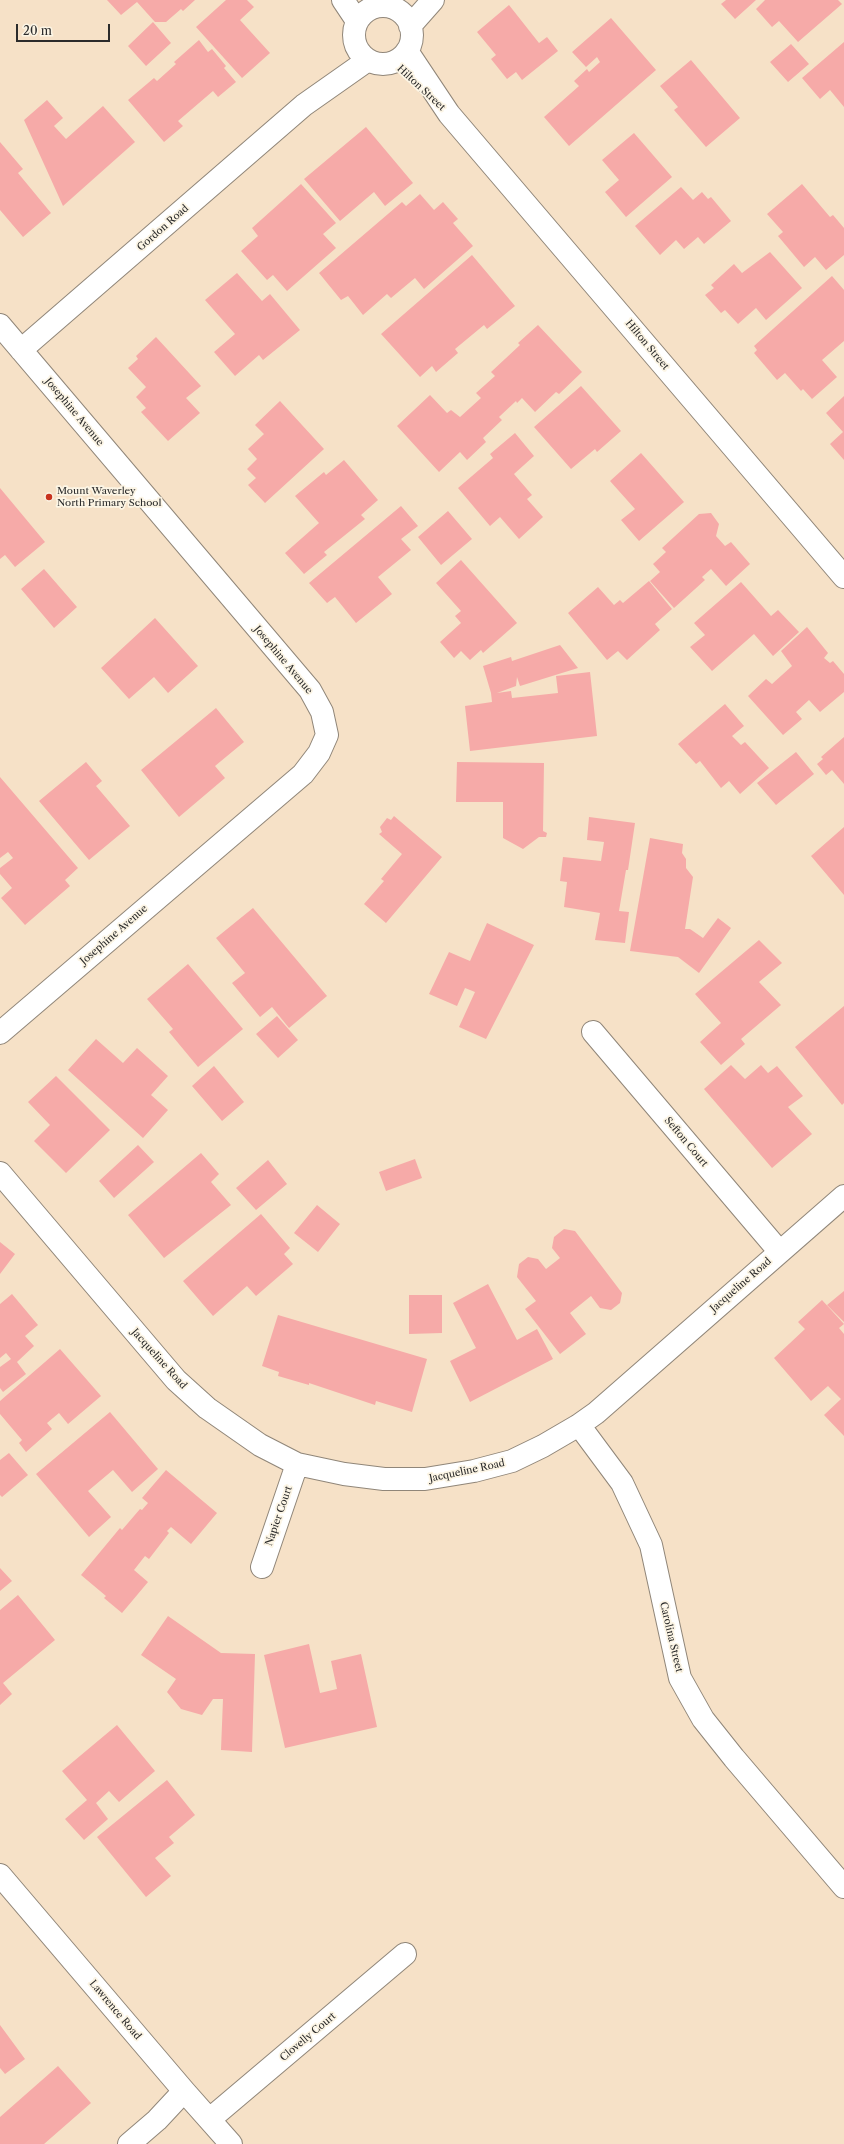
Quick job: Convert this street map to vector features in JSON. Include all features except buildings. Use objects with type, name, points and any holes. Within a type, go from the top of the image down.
[{"type":"street","points":[[343,0],[363,10],[381,6],[408,12],[433,0]]},
{"type":"street","points":[[363,10],[354,34],[362,54],[376,63],[400,56],[412,34],[408,12]]},
{"type":"street","name":"Gordon Road","points":[[21,350],[362,54]]},
{"type":"street","name":"Hilton Street","points":[[400,56],[844,576]]},
{"type":"street","name":"Josephine Avenue","points":[[0,325],[310,690],[322,712],[327,735],[319,753],[304,774],[0,1033]]},
{"type":"street","name":"Sefton Court","points":[[593,1032],[779,1251]]},
{"type":"street","name":"Jacqueline Road","points":[[0,1173],[176,1380],[207,1408],[260,1445],[297,1464],[344,1474],[384,1479],[425,1479],[474,1471],[512,1461],[543,1446],[579,1425],[596,1412],[779,1251],[844,1196]]},
{"type":"street","name":"Carolina Street","points":[[579,1425],[622,1483],[651,1546],[680,1678],[703,1719],[734,1758],[844,1887]]},
{"type":"street","name":"Napier Court","points":[[262,1567],[297,1464]]},
{"type":"street","name":"Lawrence Road","points":[[0,1875],[231,2144]]},
{"type":"street","name":"Clovelly Court","points":[[210,2119],[406,1954]]},
{"type":"street","points":[[129,2144],[157,2120],[184,2091]]},
{"type":"place","name":"Mount Waverley North Primary School","points":[[49,497]]}]
